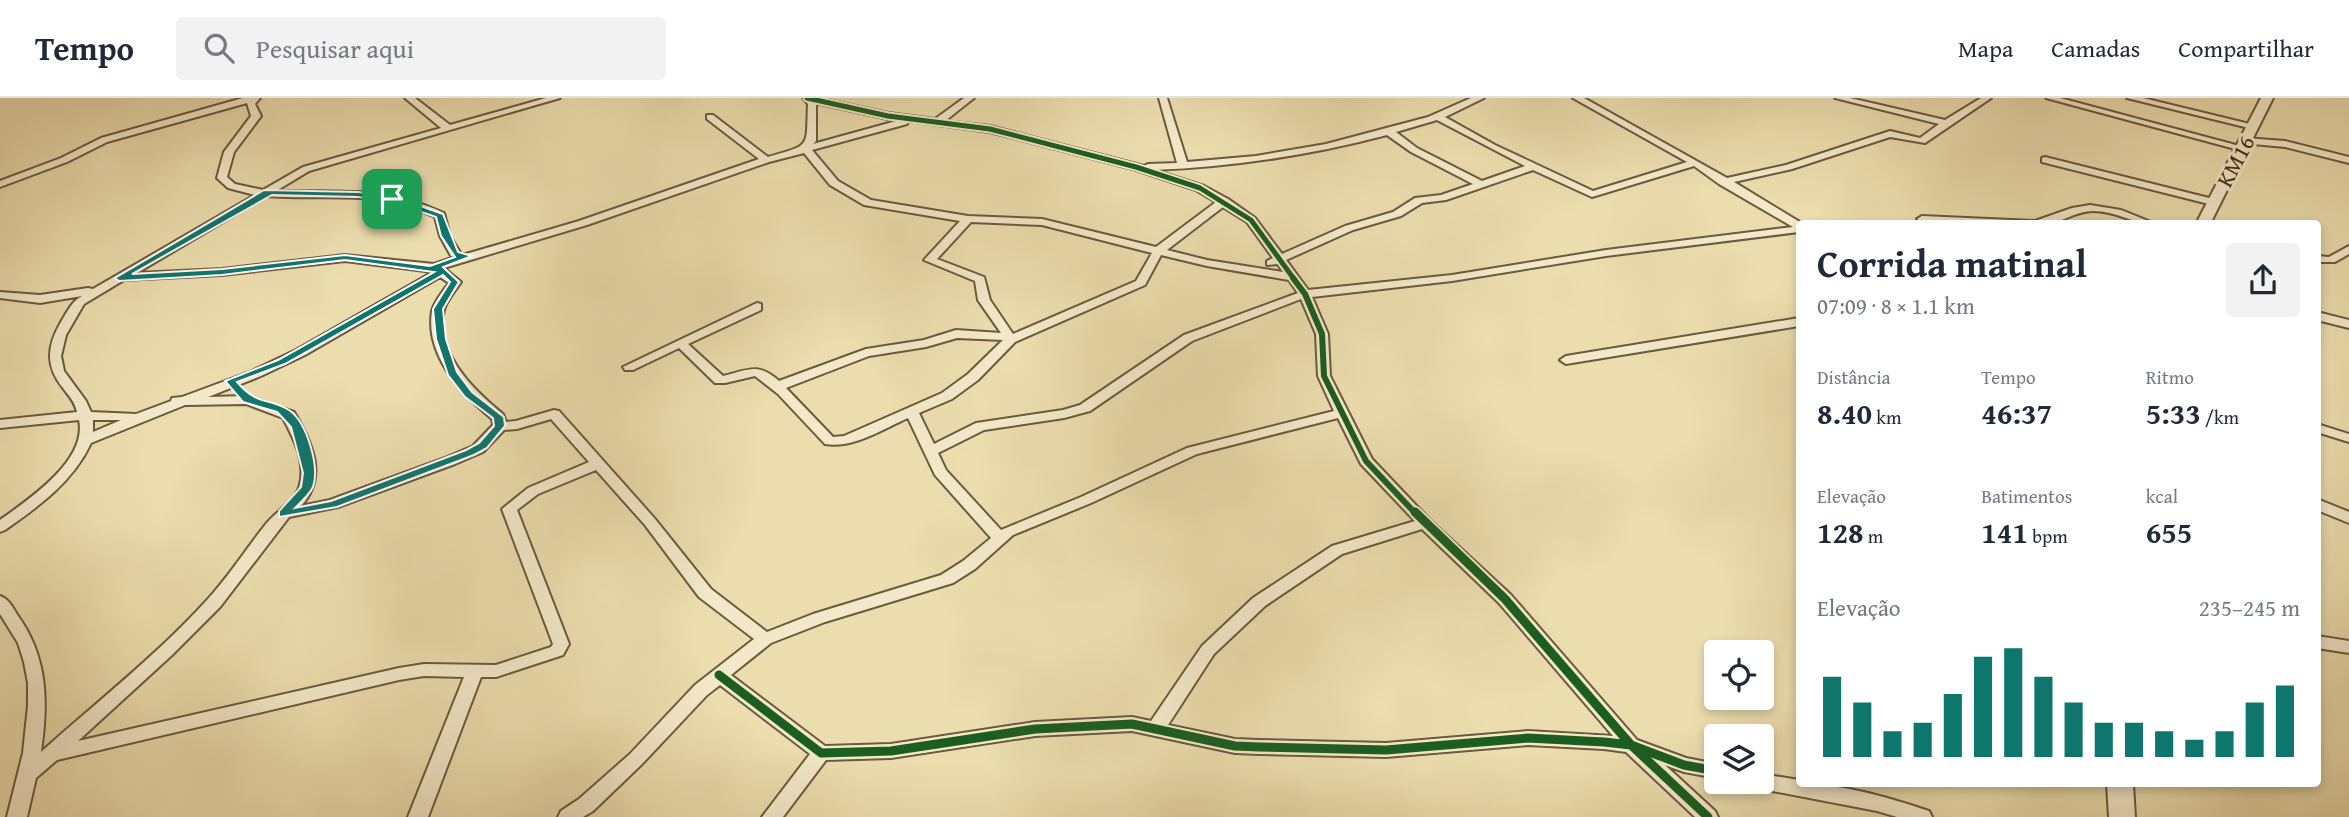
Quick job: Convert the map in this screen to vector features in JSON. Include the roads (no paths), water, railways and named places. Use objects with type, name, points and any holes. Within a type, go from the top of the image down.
[{"type":"street","points":[[0,184],[64,160],[104,140],[254,98]]},
{"type":"street","points":[[254,98],[250,104],[256,116],[238,135],[224,159],[222,178],[226,184],[258,194],[377,195],[435,213],[443,219],[445,236],[461,255]]},
{"type":"street","points":[[409,98],[449,129]]},
{"type":"street","points":[[0,295],[31,299],[74,299],[119,278],[258,194],[306,169],[556,98]]},
{"type":"street","points":[[937,122],[970,98]]},
{"type":"street","points":[[1163,98],[1183,166]]},
{"type":"street","points":[[1136,167],[1272,159],[1340,146],[1438,117],[1461,100],[1480,98]]},
{"type":"street","points":[[1577,98],[1695,163],[1796,226]]},
{"type":"street","points":[[1839,98],[1946,123]]},
{"type":"street","points":[[1723,181],[1801,164],[1890,134],[1922,141],[1987,98]]},
{"type":"street","points":[[2050,98],[2248,136],[2349,160]]},
{"type":"street","points":[[2131,98],[2248,136]]},
{"type":"street","name":"KM16","points":[[2205,220],[2266,98]]},
{"type":"street","points":[[806,148],[811,141],[811,99],[915,120],[990,129],[1136,167],[1200,188],[1251,220],[1305,294],[1322,334],[1324,376],[1366,461],[1425,523],[1505,598],[1631,745],[1708,817]]},
{"type":"street","points":[[710,117],[766,160]]},
{"type":"street","points":[[1438,117],[1492,147],[1592,194],[1695,163]]},
{"type":"street","points":[[0,527],[62,478],[86,440],[136,416],[281,362],[461,255],[583,223],[766,160],[872,128],[915,120]]},
{"type":"street","points":[[1388,131],[1413,150],[1480,184]]},
{"type":"street","points":[[806,148],[834,183],[859,200],[968,219],[1042,222],[1158,251],[1293,277]]},
{"type":"street","points":[[2045,160],[2213,202]]},
{"type":"street","points":[[1171,179],[1183,166]]},
{"type":"street","points":[[1254,271],[1349,228],[1397,214],[1419,200],[1442,198],[1536,166]]},
{"type":"street","points":[[681,344],[720,380],[753,372],[771,377],[830,441],[846,440],[913,414],[947,396],[973,377],[1010,338],[1135,286],[1145,278],[1158,251],[1224,201]]},
{"type":"street","points":[[2055,220],[2082,209],[2110,212],[2137,220]]},
{"type":"street","points":[[968,219],[930,260],[980,279],[984,300],[1010,338]]},
{"type":"street","points":[[1922,219],[1950,220]]},
{"type":"street","points":[[930,452],[981,426],[1065,414],[1085,408],[1188,338],[1305,294],[1460,277],[1606,253],[1796,228]]},
{"type":"street","points":[[2321,259],[2331,260],[2349,249]]},
{"type":"street","points":[[119,278],[222,272],[345,258],[439,269],[455,282],[437,313],[441,339],[452,372],[469,394],[498,417],[499,426],[483,445],[470,453],[333,504],[283,514]]},
{"type":"street","points":[[74,299],[54,359],[61,377],[85,413],[86,440]]},
{"type":"street","points":[[628,367],[757,307]]},
{"type":"street","points":[[2321,317],[2349,324]]},
{"type":"street","points":[[1566,360],[1796,322]]},
{"type":"street","points":[[778,386],[866,353],[926,343],[956,334],[1010,338]]},
{"type":"street","points":[[231,381],[247,400]]},
{"type":"street","points":[[30,773],[166,651],[214,603],[307,487],[309,473],[306,452],[289,415],[247,400],[177,401]]},
{"type":"street","points":[[0,424],[85,413],[136,416]]},
{"type":"street","points":[[499,426],[517,425],[554,414],[650,522],[705,593],[765,639]]},
{"type":"street","points":[[913,414],[940,472],[999,537]]},
{"type":"street","points":[[568,817],[606,788],[719,675],[765,639],[818,618],[947,579],[969,565],[999,537],[1192,451],[1341,414]]},
{"type":"street","points":[[2321,429],[2349,438]]},
{"type":"street","points":[[51,754],[399,674],[425,670],[496,671],[557,651],[561,644],[509,512],[511,505],[533,491],[597,464]]},
{"type":"street","points":[[2321,506],[2349,518]]},
{"type":"street","points":[[1157,727],[1208,650],[1259,602],[1326,555],[1352,544],[1425,523]]},
{"type":"street","points":[[0,602],[26,642],[32,658],[35,750],[17,817]]},
{"type":"street","points":[[2321,643],[2349,647]]},
{"type":"street","points":[[418,817],[474,672]]},
{"type":"street","points":[[719,675],[821,753],[891,751],[1048,728],[1132,724],[1157,727],[1235,746],[1386,750],[1528,738],[1631,745],[1684,765],[1704,769]]},
{"type":"street","points":[[772,817],[821,753]]},
{"type":"street","points":[[1774,783],[1877,803],[1922,817]]},
{"type":"street","points":[[2119,787],[2122,817]]}]
